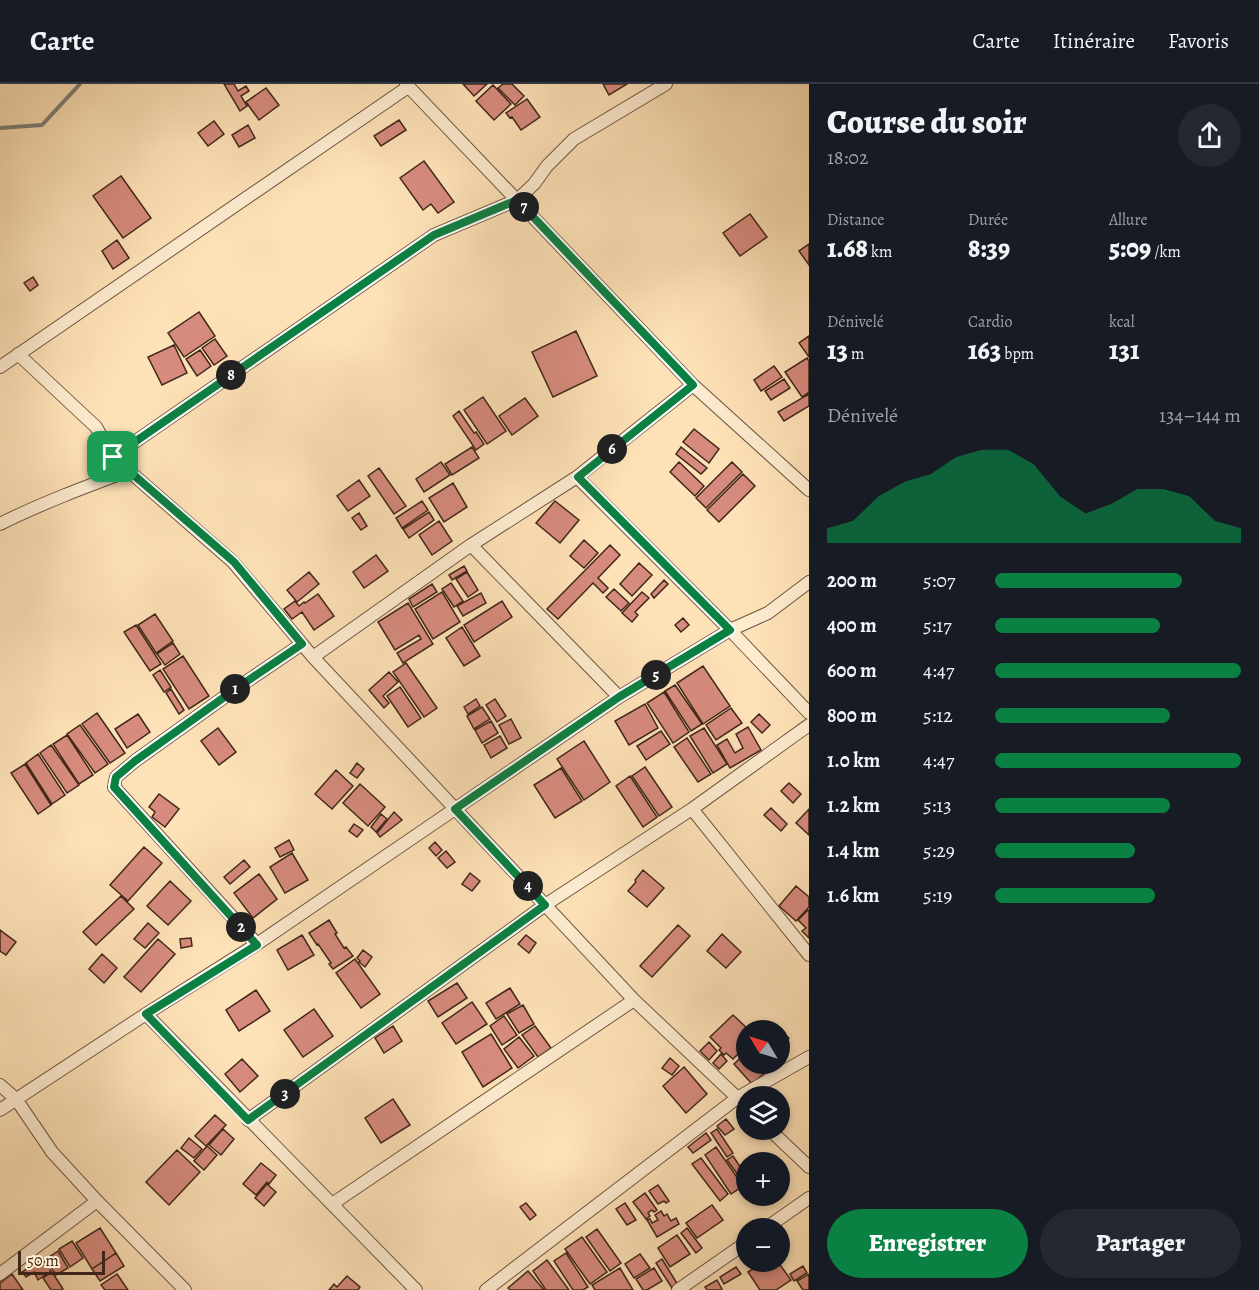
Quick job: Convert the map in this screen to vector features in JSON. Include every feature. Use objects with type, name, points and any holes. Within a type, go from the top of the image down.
[{"type":"street","points":[[113,457],[434,235],[517,200],[574,140],[666,84]]},
{"type":"street","points":[[0,367],[407,85],[693,385],[809,490]]},
{"type":"street","points":[[18,354],[96,427],[113,457],[234,562],[313,657],[634,1000],[736,1097]]},
{"type":"street","points":[[313,657],[471,545],[578,477],[693,385]]},
{"type":"street","points":[[0,524],[26,511],[128,471]]},
{"type":"street","points":[[578,477],[809,713]]},
{"type":"street","points":[[471,545],[619,697]]},
{"type":"street","points":[[0,1110],[146,1014],[257,945],[619,697],[730,630],[768,613],[809,582]]},
{"type":"street","points":[[257,945],[114,787],[116,777],[135,761],[302,644]]},
{"type":"street","points":[[248,1120],[545,905],[692,809],[809,725]]},
{"type":"street","points":[[692,809],[809,955]]},
{"type":"street","points":[[332,1204],[634,1000]]},
{"type":"street","points":[[146,1014],[416,1290]]},
{"type":"street","points":[[758,1086],[809,1057]]},
{"type":"street","points":[[0,1085],[16,1099],[52,1152],[96,1201],[185,1290]]},
{"type":"street","points":[[486,1290],[736,1099]]},
{"type":"street","points":[[781,1140],[809,1167]]},
{"type":"street","points":[[780,1218],[809,1198]]},
{"type":"street","points":[[0,1274],[96,1201]]},
{"type":"street","points":[[678,1290],[736,1250]]},
{"type":"building","points":[[224,84],[234,84],[238,91],[246,86],[249,91],[241,96],[247,106],[240,111]]},
{"type":"building","points":[[463,84],[487,84],[474,96]]},
{"type":"building","points":[[503,84],[512,84],[524,96],[515,105],[498,88]]},
{"type":"building","points":[[603,84],[627,84],[609,95]]},
{"type":"building","points":[[493,85],[511,104],[494,120],[476,101]]},
{"type":"building","points":[[266,88],[279,105],[259,120],[246,102]]},
{"type":"building","points":[[527,99],[540,117],[521,130],[512,117],[510,118],[506,113]]},
{"type":"building","points":[[399,120],[406,130],[381,146],[374,136]]},
{"type":"building","points":[[214,121],[224,134],[208,146],[198,133]]},
{"type":"building","points":[[248,125],[255,138],[239,147],[232,135]]},
{"type":"building","points":[[424,161],[454,202],[438,213],[431,204],[423,210],[400,178]]},
{"type":"building","points":[[121,176],[151,218],[123,238],[93,196]]},
{"type":"building","points":[[750,214],[767,237],[740,256],[723,233]]},
{"type":"building","points":[[117,240],[129,258],[113,269],[102,251]]},
{"type":"building","points":[[809,244],[809,265],[799,251]]},
{"type":"building","points":[[33,277],[38,285],[30,291],[24,283]]},
{"type":"building","points":[[199,312],[215,336],[184,357],[168,333]]},
{"type":"building","points":[[576,331],[597,376],[553,397],[532,352]]},
{"type":"building","points":[[809,336],[809,357],[799,343]]},
{"type":"building","points":[[215,339],[227,356],[214,365],[202,348]]},
{"type":"building","points":[[174,345],[187,373],[162,385],[148,357]]},
{"type":"building","points":[[200,350],[211,366],[197,376],[186,359]]},
{"type":"building","points":[[807,358],[809,361],[809,392],[802,397],[785,372]]},
{"type":"building","points":[[774,366],[782,377],[761,391],[754,380]]},
{"type":"building","points":[[784,379],[790,388],[771,400],[765,391]]},
{"type":"building","points":[[809,394],[809,406],[784,421],[778,412]]},
{"type":"building","points":[[483,397],[506,431],[487,444],[464,410]]},
{"type":"building","points":[[525,398],[538,416],[512,435],[499,416]]},
{"type":"building","points":[[459,411],[484,444],[476,450],[453,416]]},
{"type":"building","points":[[694,429],[719,449],[709,463],[683,442]]},
{"type":"building","points":[[472,447],[479,458],[452,475],[445,464]]},
{"type":"building","points":[[681,447],[707,468],[701,474],[676,454]]},
{"type":"building","points":[[441,462],[450,475],[424,492],[416,479]]},
{"type":"building","points":[[679,462],[704,486],[695,496],[670,472]]},
{"type":"building","points":[[732,462],[742,472],[706,508],[696,498]]},
{"type":"building","points":[[379,468],[406,506],[394,514],[368,476]]},
{"type":"building","points":[[743,474],[755,486],[719,522],[707,510]]},
{"type":"building","points":[[359,480],[370,496],[348,511],[337,496]]},
{"type":"building","points":[[453,483],[467,507],[444,522],[429,498]]},
{"type":"building","points":[[422,501],[428,510],[402,528],[396,518]]},
{"type":"building","points":[[555,501],[579,520],[560,543],[536,523]]},
{"type":"building","points":[[429,512],[434,520],[409,538],[403,529]]},
{"type":"building","points":[[359,513],[367,526],[361,530],[352,518]]},
{"type":"building","points":[[439,521],[452,541],[432,555],[419,535]]},
{"type":"building","points":[[584,540],[598,553],[584,568],[570,556]]},
{"type":"building","points":[[610,545],[620,555],[598,578],[608,588],[603,593],[593,583],[558,619],[547,609]]},
{"type":"building","points":[[376,555],[388,571],[364,588],[353,572]]},
{"type":"building","points":[[639,563],[652,575],[632,596],[620,584]]},
{"type":"building","points":[[464,566],[467,571],[452,580],[449,575]]},
{"type":"building","points":[[309,572],[319,584],[297,602],[287,590]]},
{"type":"building","points":[[467,572],[478,590],[468,597],[456,579]]},
{"type":"building","points":[[664,580],[668,584],[654,598],[651,594]]},
{"type":"building","points":[[451,583],[463,601],[454,607],[442,589]]},
{"type":"building","points":[[432,584],[437,592],[413,607],[409,599]]},
{"type":"building","points":[[614,589],[629,603],[621,611],[606,597]]},
{"type":"building","points":[[442,592],[460,622],[433,639],[415,609]]},
{"type":"building","points":[[642,592],[649,598],[635,612],[638,615],[632,622],[622,613]]},
{"type":"building","points":[[481,593],[486,603],[463,616],[457,606]]},
{"type":"building","points":[[318,594],[334,616],[314,630],[302,612],[292,619],[284,609],[295,601],[299,606]]},
{"type":"building","points":[[502,601],[512,617],[474,642],[464,625]]},
{"type":"building","points":[[408,603],[433,644],[403,663],[397,653],[421,639],[419,635],[395,650],[378,622]]},
{"type":"building","points":[[155,614],[173,641],[156,653],[138,625]]},
{"type":"building","points":[[683,618],[689,625],[681,632],[675,625]]},
{"type":"building","points":[[136,625],[161,664],[150,671],[124,632]]},
{"type":"building","points":[[462,627],[480,656],[464,666],[446,638]]},
{"type":"building","points":[[173,643],[180,654],[165,665],[157,654]]},
{"type":"building","points":[[183,656],[209,696],[189,709],[163,669]]},
{"type":"building","points":[[406,663],[437,708],[424,717],[393,672]]},
{"type":"building","points":[[703,666],[730,706],[703,724],[677,683]]},
{"type":"building","points":[[160,670],[171,687],[164,692],[153,675]]},
{"type":"building","points":[[389,672],[398,682],[383,696],[389,703],[384,708],[369,690]]},
{"type":"building","points":[[675,685],[702,724],[691,731],[665,691]]},
{"type":"building","points":[[400,687],[421,718],[408,727],[387,696]]},
{"type":"building","points":[[171,689],[184,710],[179,714],[166,693]]},
{"type":"building","points":[[664,692],[689,732],[673,743],[647,703]]},
{"type":"building","points":[[476,699],[480,706],[468,714],[464,707]]},
{"type":"building","points":[[495,699],[506,716],[497,722],[486,705]]},
{"type":"building","points":[[645,704],[658,728],[629,745],[615,721]]},
{"type":"building","points":[[482,707],[490,719],[474,729],[467,716]]},
{"type":"building","points":[[731,708],[742,723],[716,740],[706,725]]},
{"type":"building","points":[[97,713],[125,753],[110,763],[82,724]]},
{"type":"building","points":[[138,714],[150,732],[127,748],[115,729]]},
{"type":"building","points":[[759,714],[770,725],[762,733],[751,722]]},
{"type":"building","points":[[511,719],[521,738],[509,744],[499,725]]},
{"type":"building","points":[[491,721],[498,733],[482,743],[475,730]]},
{"type":"building","points":[[80,725],[108,764],[95,773],[67,734]]},
{"type":"building","points":[[748,727],[761,750],[730,768],[717,745],[727,739],[735,753],[743,748],[736,734]]},
{"type":"building","points":[[218,728],[236,752],[219,765],[201,741]]},
{"type":"building","points":[[704,728],[727,764],[713,773],[690,736]]},
{"type":"building","points":[[661,731],[670,744],[646,760],[637,746]]},
{"type":"building","points":[[67,735],[93,775],[79,784],[53,744]]},
{"type":"building","points":[[500,736],[507,748],[491,758],[484,745]]},
{"type":"building","points":[[687,738],[711,774],[698,782],[674,747]]},
{"type":"building","points":[[584,741],[610,782],[584,800],[557,759]]},
{"type":"building","points":[[51,745],[79,785],[67,793],[40,753]]},
{"type":"building","points":[[38,754],[65,795],[52,804],[26,763]]},
{"type":"building","points":[[357,763],[364,769],[357,778],[350,773]]},
{"type":"building","points":[[25,764],[51,805],[38,814],[11,773]]},
{"type":"building","points":[[645,767],[672,807],[659,816],[632,776]]},
{"type":"building","points":[[561,768],[582,801],[555,818],[534,785]]},
{"type":"building","points":[[336,770],[353,786],[332,809],[315,794]]},
{"type":"building","points":[[630,776],[657,817],[643,827],[616,786]]},
{"type":"building","points":[[789,783],[801,794],[793,803],[781,791]]},
{"type":"building","points":[[360,784],[385,807],[368,826],[343,803]]},
{"type":"building","points":[[159,794],[179,809],[165,827],[152,817],[155,812],[149,807]]},
{"type":"building","points":[[771,808],[787,824],[781,831],[764,815]]},
{"type":"building","points":[[809,809],[809,835],[796,823]]},
{"type":"building","points":[[394,812],[402,820],[380,837],[377,833]]},
{"type":"building","points":[[381,814],[387,819],[376,832],[371,827]]},
{"type":"building","points":[[354,824],[363,830],[357,837],[349,831]]},
{"type":"building","points":[[289,840],[294,850],[280,857],[275,848]]},
{"type":"building","points":[[435,842],[442,850],[436,856],[429,848]]},
{"type":"building","points":[[144,847],[162,863],[128,901],[110,885]]},
{"type":"building","points":[[446,851],[455,862],[447,868],[438,858]]},
{"type":"building","points":[[292,853],[308,880],[285,893],[270,867]]},
{"type":"building","points":[[244,860],[250,867],[230,884],[224,877]]},
{"type":"building","points":[[643,870],[664,888],[647,907],[628,891]]},
{"type":"building","points":[[470,873],[480,881],[472,891],[462,884]]},
{"type":"building","points":[[259,874],[277,899],[253,918],[234,893]]},
{"type":"building","points":[[170,881],[191,901],[168,925],[147,906]]},
{"type":"building","points":[[796,886],[809,897],[809,907],[796,921],[779,906]]},
{"type":"building","points":[[121,896],[134,909],[96,945],[83,932]]},
{"type":"building","points":[[808,910],[809,938],[802,931],[806,928],[798,920]]},
{"type":"building","points":[[329,920],[344,948],[346,947],[353,956],[333,969],[309,933]]},
{"type":"building","points":[[148,923],[159,933],[145,948],[134,939]]},
{"type":"building","points":[[678,925],[690,936],[652,977],[640,966]]},
{"type":"building","points":[[0,930],[16,942],[6,955],[0,951]]},
{"type":"building","points":[[722,934],[741,952],[726,968],[707,951]]},
{"type":"building","points":[[302,935],[314,955],[288,970],[277,950]]},
{"type":"building","points":[[526,935],[536,943],[529,953],[518,944]]},
{"type":"building","points":[[191,938],[192,946],[181,948],[180,939]]},
{"type":"building","points":[[158,939],[175,954],[141,992],[124,977]]},
{"type":"building","points":[[363,950],[372,957],[365,967],[357,958]]},
{"type":"building","points":[[102,954],[117,968],[104,983],[89,969]]},
{"type":"building","points":[[355,959],[380,994],[361,1008],[336,973]]},
{"type":"building","points":[[457,983],[467,998],[438,1017],[428,1001]]},
{"type":"building","points":[[510,988],[520,1004],[496,1019],[486,1003]]},
{"type":"building","points":[[256,990],[270,1011],[239,1031],[226,1010]]},
{"type":"building","points":[[472,1002],[487,1024],[456,1044],[442,1023]]},
{"type":"building","points":[[523,1005],[534,1024],[519,1033],[507,1014]]},
{"type":"building","points":[[314,1009],[333,1036],[303,1057],[284,1030]]},
{"type":"building","points":[[733,1015],[738,1020],[736,1020],[736,1056],[733,1059],[726,1053],[724,1055],[719,1050],[721,1048],[710,1037]]},
{"type":"building","points":[[504,1016],[517,1035],[502,1045],[490,1026]]},
{"type":"building","points":[[393,1026],[402,1041],[384,1053],[375,1038]]},
{"type":"building","points":[[535,1026],[551,1048],[538,1057],[522,1035]]},
{"type":"building","points":[[491,1034],[512,1068],[483,1087],[462,1052]]},
{"type":"building","points":[[519,1037],[534,1056],[518,1068],[504,1049]]},
{"type":"building","points":[[709,1042],[717,1051],[709,1060],[700,1051]]},
{"type":"building","points":[[721,1054],[727,1061],[719,1069],[713,1063]]},
{"type":"building","points":[[670,1058],[679,1066],[672,1075],[662,1068]]},
{"type":"building","points":[[242,1059],[258,1076],[240,1092],[225,1074]]},
{"type":"building","points":[[684,1067],[707,1094],[686,1113],[663,1086]]},
{"type":"building","points":[[743,1074],[763,1074],[752,1084]]},
{"type":"building","points":[[393,1099],[410,1125],[381,1143],[365,1118]]},
{"type":"building","points":[[215,1115],[226,1125],[206,1146],[195,1136]]},
{"type":"building","points":[[726,1119],[734,1129],[725,1135],[717,1126]]},
{"type":"building","points":[[223,1129],[234,1139],[221,1155],[209,1145]]},
{"type":"building","points":[[717,1129],[733,1153],[727,1157],[711,1133]]},
{"type":"building","points":[[706,1133],[711,1140],[693,1153],[688,1147]]},
{"type":"building","points":[[189,1138],[202,1149],[194,1158],[181,1148]]},
{"type":"building","points":[[207,1146],[217,1155],[204,1170],[194,1161]]},
{"type":"building","points":[[716,1147],[736,1176],[736,1191],[731,1194],[705,1155]]},
{"type":"building","points":[[177,1150],[200,1172],[169,1205],[146,1182]]},
{"type":"building","points":[[733,1156],[736,1160],[736,1172],[727,1160]]},
{"type":"building","points":[[701,1158],[728,1194],[720,1201],[692,1164]]},
{"type":"building","points":[[261,1163],[276,1175],[256,1195],[243,1184]]},
{"type":"building","points":[[267,1184],[276,1192],[264,1206],[255,1198]]},
{"type":"building","points":[[658,1185],[669,1201],[666,1203],[664,1201],[658,1204],[649,1191]]},
{"type":"building","points":[[645,1193],[657,1210],[648,1213],[650,1216],[646,1219],[633,1202]]},
{"type":"building","points":[[526,1203],[536,1215],[530,1220],[520,1207]]},
{"type":"building","points":[[625,1203],[636,1220],[627,1225],[616,1209]]},
{"type":"building","points":[[712,1205],[723,1220],[697,1238],[686,1223]]},
{"type":"building","points":[[661,1211],[664,1216],[667,1214],[671,1221],[676,1218],[679,1224],[657,1237],[647,1220],[650,1219],[652,1223],[658,1220],[655,1215]]},
{"type":"building","points":[[100,1228],[116,1253],[92,1269],[76,1243]]},
{"type":"building","points":[[687,1228],[702,1248],[696,1253],[681,1233]]},
{"type":"building","points":[[597,1229],[621,1263],[610,1271],[586,1237]]},
{"type":"building","points":[[677,1235],[690,1254],[670,1267],[658,1248]]},
{"type":"building","points":[[582,1237],[607,1272],[590,1284],[565,1249]]},
{"type":"building","points":[[72,1241],[83,1258],[70,1267],[59,1249]]},
{"type":"building","points":[[58,1251],[68,1268],[56,1275],[46,1259]]},
{"type":"building","points":[[116,1253],[124,1266],[100,1281],[92,1269]]},
{"type":"building","points":[[566,1253],[588,1287],[583,1290],[573,1290],[554,1261]]},
{"type":"building","points":[[640,1254],[650,1268],[634,1278],[625,1264]]},
{"type":"building","points":[[43,1259],[51,1271],[38,1280],[34,1272],[26,1277],[22,1272]]},
{"type":"building","points":[[662,1259],[678,1285],[672,1288],[656,1263]]},
{"type":"building","points":[[547,1260],[569,1290],[546,1290],[533,1271]]},
{"type":"building","points":[[803,1266],[807,1273],[794,1281],[790,1274]]},
{"type":"building","points":[[736,1267],[736,1272],[741,1274],[724,1284],[720,1277]]},
{"type":"building","points":[[620,1268],[633,1290],[595,1290],[592,1285]]},
{"type":"building","points":[[654,1268],[662,1281],[643,1290],[636,1279]]},
{"type":"building","points":[[528,1271],[544,1290],[510,1290],[508,1288]]},
{"type":"building","points":[[52,1272],[62,1290],[51,1290],[43,1278]]},
{"type":"building","points":[[748,1272],[785,1272],[791,1280],[776,1290],[760,1290]]},
{"type":"building","points":[[12,1274],[23,1290],[0,1290],[0,1283]]},
{"type":"building","points":[[117,1274],[128,1290],[105,1290],[101,1285]]},
{"type":"building","points":[[809,1274],[809,1290],[803,1290],[797,1281]]},
{"type":"building","points":[[347,1276],[360,1287],[358,1290],[329,1290],[334,1284],[337,1287]]},
{"type":"building","points":[[717,1280],[722,1289],[707,1290],[705,1287]]},
{"type":"waterway","points":[[0,128],[42,125],[80,84]]},
{"type":"route","points":[[517,200],[693,385],[578,477],[730,630],[619,697],[455,809],[545,905],[248,1120],[146,1014],[257,945],[114,787],[116,777],[135,761],[302,644],[234,562],[113,457],[434,235],[517,200]]}]
